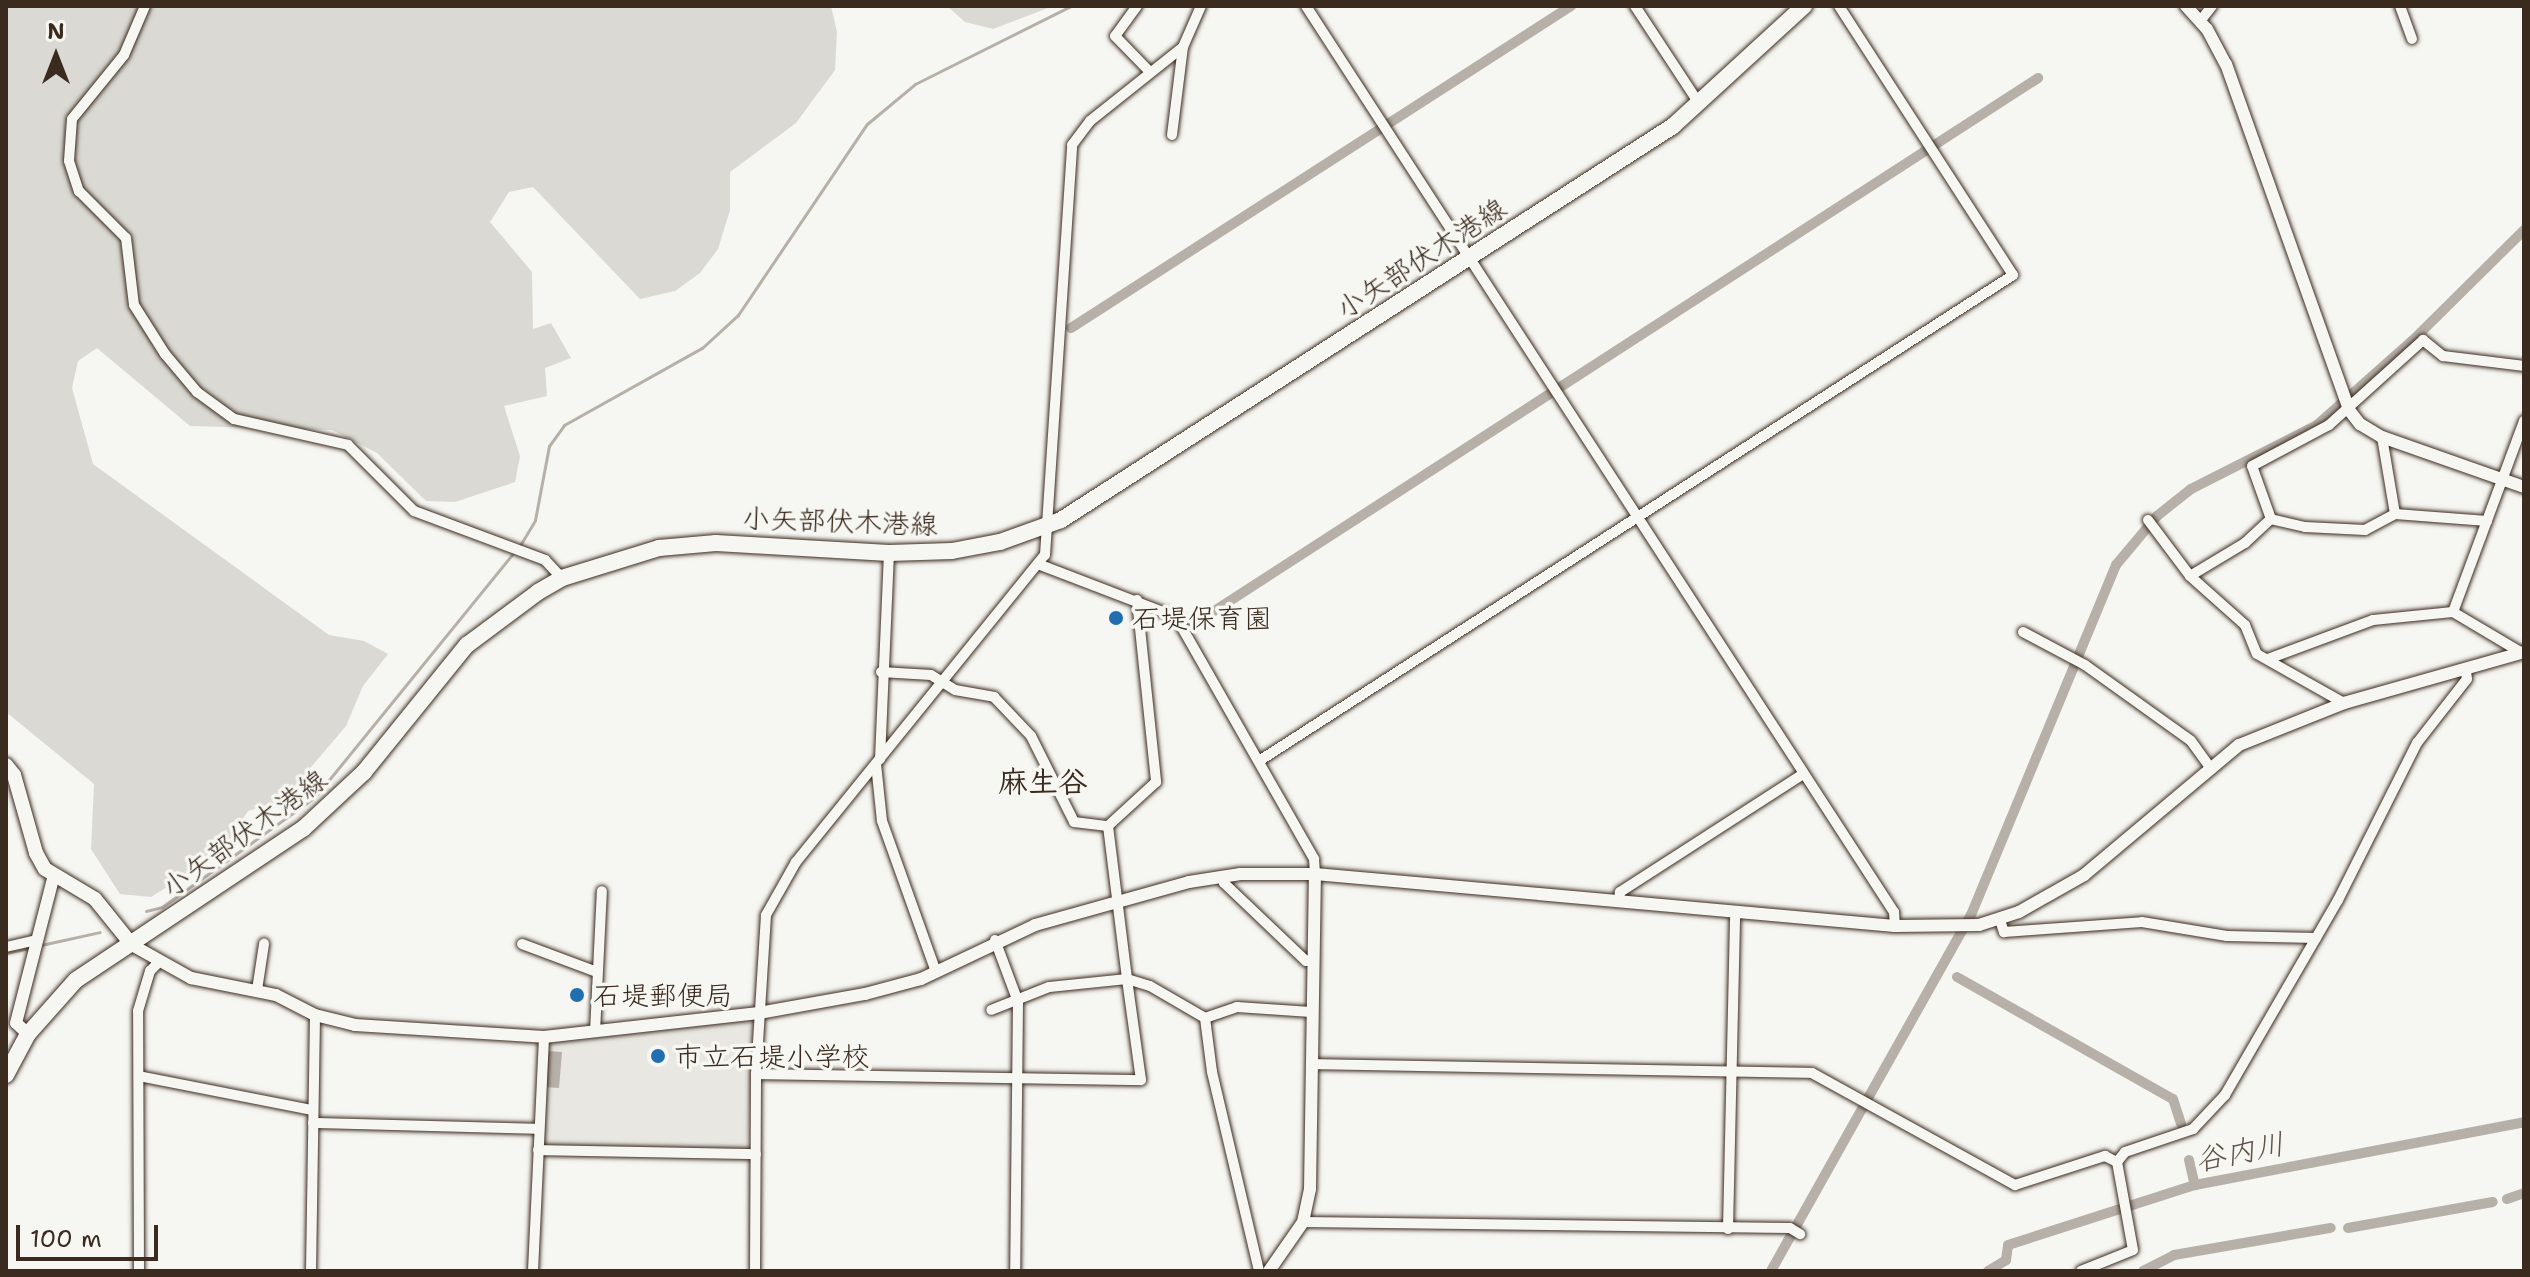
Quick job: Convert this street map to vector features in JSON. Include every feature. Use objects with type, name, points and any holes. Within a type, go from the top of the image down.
[{"type":"main road","name":"小矢部伏木港線","points":[[6,1075],[28,1034],[76,980],[257,863],[339,799],[467,645],[562,578],[659,548],[716,543],[889,553],[952,551],[1047,525],[1104,495],[1700,107],[1804,6]]},
{"type":"main road","points":[[6,765],[14,775],[36,853],[54,875],[95,899],[132,945]]},
{"type":"street","points":[[145,6],[124,55],[72,119],[69,161],[79,191],[126,238],[134,305],[165,354],[197,392],[234,419],[348,445],[414,511],[521,554],[545,560],[562,578]]},
{"type":"street","points":[[1137,6],[1115,36],[1149,71]]},
{"type":"street","points":[[1172,135],[1183,47],[1201,6]]},
{"type":"street","points":[[1306,6],[1894,912],[1895,926]]},
{"type":"street","points":[[1635,6],[1700,107]]},
{"type":"street","points":[[1259,761],[2013,275],[1839,6]]},
{"type":"street","points":[[2186,6],[2201,20],[2226,64],[2346,404],[2382,437],[2524,487]]},
{"type":"street","points":[[2201,20],[2212,6]]},
{"type":"street","points":[[2400,6],[2412,39]]},
{"type":"street","points":[[755,1271],[756,1074],[761,948],[766,915],[777,893],[878,762],[1045,555],[1072,145],[1090,121],[1183,47]]},
{"type":"street","points":[[2271,519],[2252,466],[2346,404],[2423,340],[2443,356],[2524,366]]},
{"type":"street","points":[[2453,612],[2500,478],[2524,421]]},
{"type":"street","points":[[2382,437],[2395,514]]},
{"type":"street","points":[[2271,519],[2305,527],[2365,530],[2395,514],[2487,521]]},
{"type":"street","points":[[2190,576],[2245,543],[2271,519]]},
{"type":"street","points":[[2148,520],[2190,576],[2245,625],[2254,649],[2344,703]]},
{"type":"street","points":[[889,553],[878,762],[882,821],[936,972]]},
{"type":"street","points":[[1038,564],[1176,617],[1191,635],[1314,859],[1310,1189],[1303,1222],[1269,1271]]},
{"type":"street","points":[[881,672],[931,675],[955,690],[994,697],[1031,736],[1074,822],[1108,826],[1156,782],[1137,600]]},
{"type":"street","points":[[2268,659],[2373,620],[2453,612],[2523,652]]},
{"type":"street","points":[[2023,632],[2075,659],[2191,741],[2209,766]]},
{"type":"street","points":[[132,945],[158,963],[209,983],[257,990],[315,1015],[355,1025],[544,1037],[759,1013],[865,994],[936,972],[995,940],[1118,901],[1224,876],[1315,874],[1895,926],[1976,925],[2000,920],[2084,875],[2209,766],[2265,732],[2344,703],[2466,672],[2523,652]]},
{"type":"street","points":[[2117,1167],[2125,1152],[2193,1129],[2225,1095],[2316,938],[2417,743],[2467,679],[2466,672]]},
{"type":"street","points":[[1619,901],[1620,892],[1803,774]]},
{"type":"street","points":[[756,1074],[1141,1080],[1108,826]]},
{"type":"street","points":[[28,1034],[16,1023],[54,875]]},
{"type":"street","points":[[1224,876],[1224,883],[1306,961],[1312,960]]},
{"type":"street","points":[[595,1032],[602,891]]},
{"type":"street","points":[[1728,1229],[1735,911]]},
{"type":"street","points":[[2000,920],[2004,932],[2142,922],[2227,936],[2316,938]]},
{"type":"street","points":[[6,947],[36,940]]},
{"type":"street","points":[[995,940],[1018,1002],[1015,1271]]},
{"type":"street","points":[[257,990],[264,944]]},
{"type":"street","points":[[522,944],[597,972]]},
{"type":"street","points":[[139,1271],[138,1011],[150,971],[158,963]]},
{"type":"street","points":[[991,1010],[1018,1002],[1049,987],[1127,979],[1150,986],[1205,1018],[1237,1007],[1311,1012]]},
{"type":"street","points":[[311,1271],[315,1015]]},
{"type":"street","points":[[1205,1018],[1212,1072],[1259,1271]]},
{"type":"street","points":[[533,1271],[544,1037]]},
{"type":"street","points":[[1312,1064],[1812,1073],[2015,1185],[2105,1156],[2117,1167],[2134,1237],[2133,1250],[2115,1261],[2081,1271]]},
{"type":"street","points":[[139,1076],[313,1110]]},
{"type":"street","points":[[313,1123],[539,1129]]},
{"type":"street","points":[[538,1150],[756,1154]]},
{"type":"street","points":[[1303,1222],[1790,1228],[1800,1234]]},
{"type":"shaded area","points":[[6,6],[831,6],[837,32],[835,70],[796,123],[730,172],[730,210],[718,249],[700,273],[675,291],[640,299],[533,187],[509,192],[490,222],[532,272],[533,329],[551,323],[571,358],[545,368],[547,396],[504,406],[520,456],[515,482],[455,502],[426,501],[377,453],[332,430],[190,426],[97,348],[78,361],[72,388],[93,464],[329,635],[364,641],[388,654],[363,686],[346,726],[283,800],[248,811],[219,855],[151,897],[120,894],[91,849],[94,784],[6,712]]},
{"type":"shaded area","points":[[947,6],[1053,6],[993,29],[965,22]]},
{"type":"shaded area","points":[[753,1020],[747,1151],[541,1148],[547,1041]]},
{"type":"shaded area","points":[[547,1051],[562,1052],[559,1088],[545,1087]]},
{"type":"waterway","points":[[519,547],[535,520],[549,446],[564,425],[702,348],[738,315],[867,124],[915,84],[1071,6]]},
{"type":"waterway","points":[[1071,328],[1571,6]]},
{"type":"waterway","points":[[1191,626],[2038,78]]},
{"type":"waterway","points":[[1771,1271],[1971,915],[2116,565],[2157,516],[2191,489],[2317,425],[2412,341],[2524,230]]},
{"type":"waterway","points":[[146,911],[162,907],[315,797],[513,553]]},
{"type":"waterway","points":[[41,945],[100,932]]},
{"type":"waterway","points":[[6,953],[30,948]]},
{"type":"waterway","points":[[1957,977],[2173,1099],[2181,1124]]},
{"type":"waterway","name":"谷内川","points":[[1988,1271],[2006,1260],[2008,1245],[2195,1185],[2524,1122]]},
{"type":"waterway","points":[[2189,1160],[2195,1185]]},
{"type":"waterway","points":[[2507,1199],[2524,1193]]},
{"type":"waterway","points":[[2348,1228],[2493,1202]]},
{"type":"waterway","points":[[2143,1271],[2174,1255],[2331,1228]]},
{"type":"place","name":"石堤保育園","points":[[1116,618]]},
{"type":"place","name":"石堤郵便局","points":[[577,995]]},
{"type":"place","name":"市立石堤小学校","points":[[658,1056]]},
{"type":"district","name":"麻生谷","points":[[1043,782]]}]
